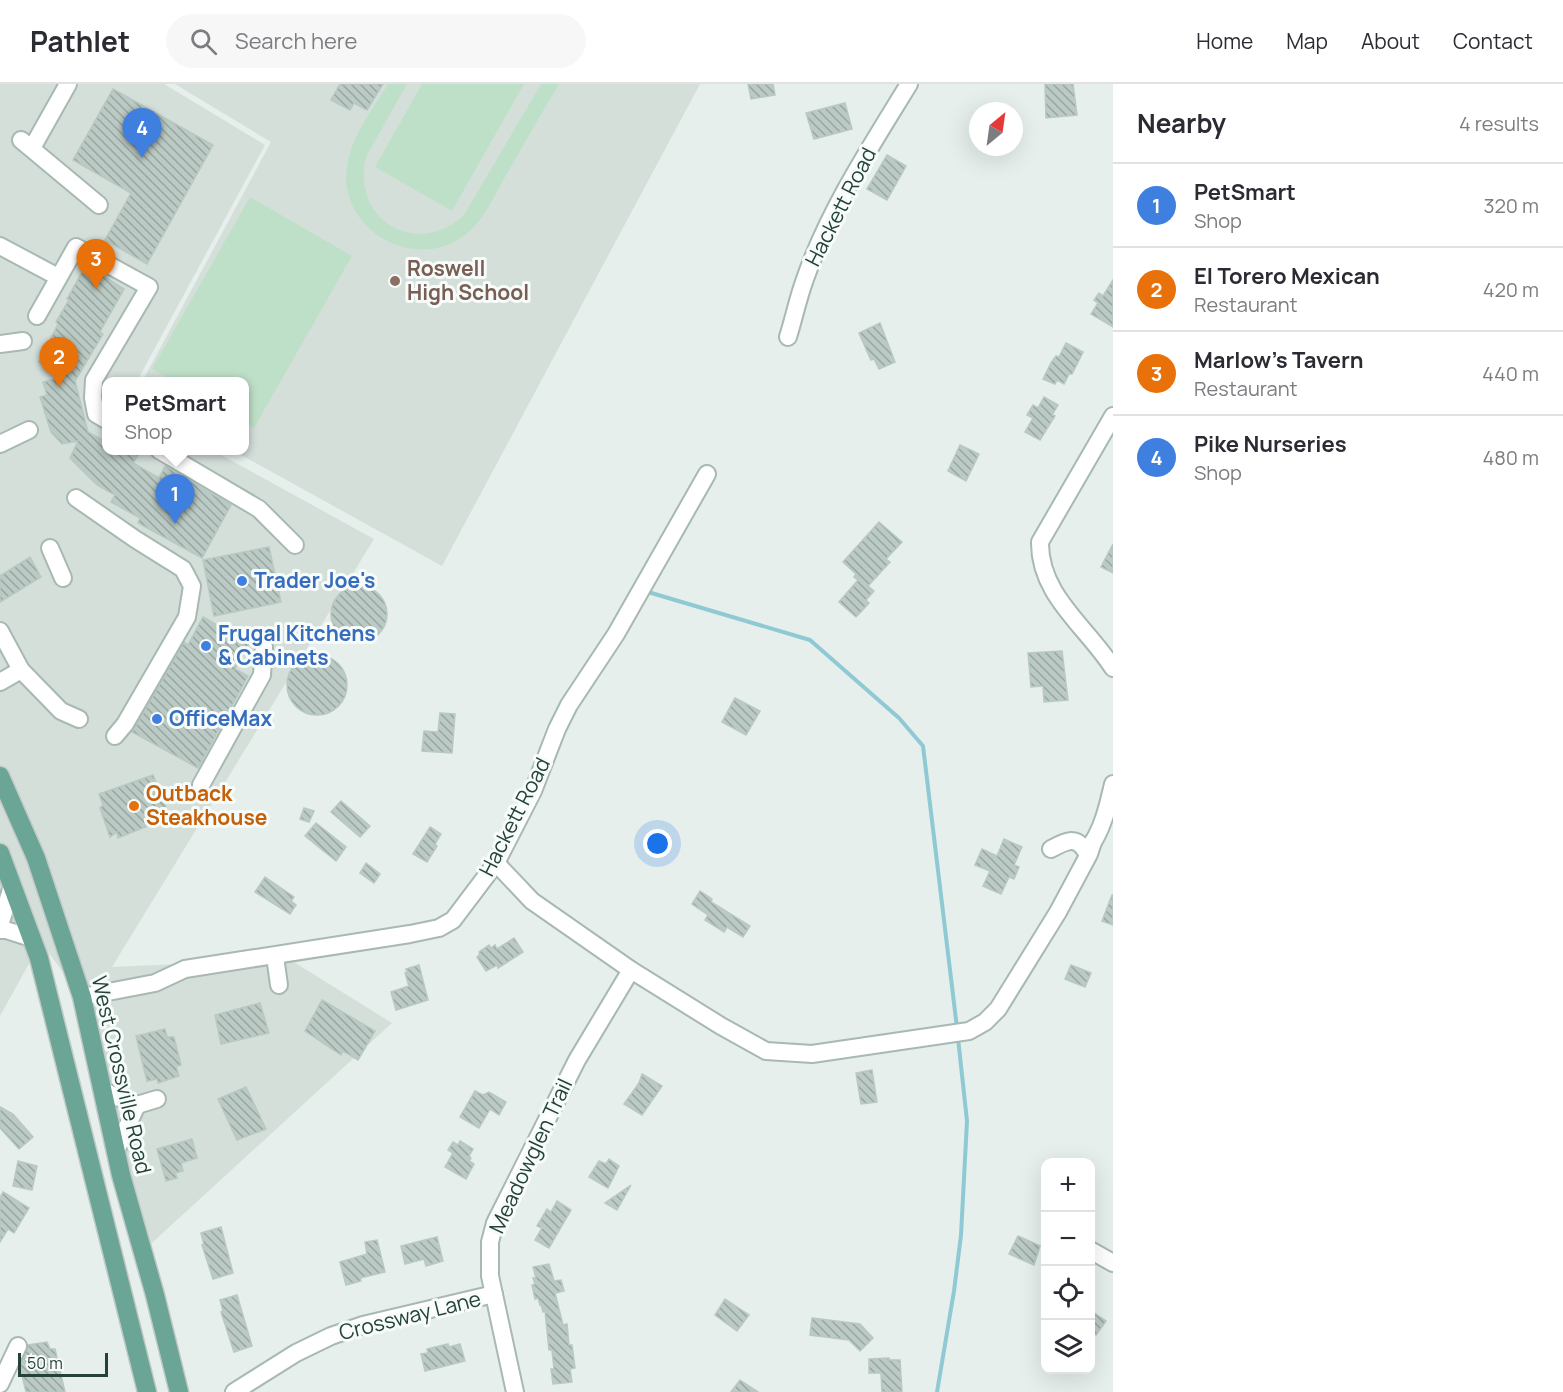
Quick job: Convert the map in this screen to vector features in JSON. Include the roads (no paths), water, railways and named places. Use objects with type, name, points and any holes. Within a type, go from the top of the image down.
[{"type":"main road","name":"West Crossville Road","points":[[0,776],[36,858],[82,998],[116,1151],[179,1392]]},
{"type":"main road","points":[[0,854],[39,958],[147,1392]]},
{"type":"street","points":[[68,84],[26,144],[99,205]]},
{"type":"street","name":"Hackett Road","points":[[788,337],[805,278],[832,217],[909,84]]},
{"type":"street","points":[[0,246],[58,277]]},
{"type":"street","points":[[37,316],[76,247],[149,287],[94,381],[93,398],[96,414],[102,418]]},
{"type":"street","points":[[0,344],[23,341]]},
{"type":"street","points":[[1113,416],[1040,542],[1041,560],[1056,597],[1097,644],[1113,668]]},
{"type":"street","points":[[0,444],[28,430]]},
{"type":"street","points":[[167,455],[259,509],[295,545]]},
{"type":"street","name":"Hackett Road","points":[[82,998],[154,983],[185,969],[439,928],[453,920],[496,863],[533,791],[557,729],[569,705],[616,634],[707,474]]},
{"type":"street","points":[[76,498],[118,529],[183,569],[192,586],[187,617],[125,724],[115,736]]},
{"type":"street","points":[[50,548],[63,578]]},
{"type":"street","points":[[0,631],[21,670],[61,711],[79,719]]},
{"type":"street","points":[[201,785],[262,675],[264,647]]},
{"type":"street","points":[[0,682],[21,670]]},
{"type":"street","points":[[496,863],[532,901],[631,970],[720,1026],[766,1051],[812,1054],[969,1031],[986,1022],[998,1009],[1058,912],[1089,854],[1113,784]]},
{"type":"street","points":[[1051,849],[1071,841],[1079,843],[1084,850],[1088,849],[1093,842]]},
{"type":"street","points":[[0,921],[12,886]]},
{"type":"street","points":[[0,930],[32,938]]},
{"type":"street","points":[[275,956],[279,985]]},
{"type":"street","name":"Meadowglen Trail","points":[[515,1392],[494,1294],[489,1258],[495,1223],[577,1060],[631,970]]},
{"type":"street","points":[[103,1091],[137,1105],[157,1099]]},
{"type":"street","points":[[116,1151],[137,1105]]},
{"type":"street","points":[[1095,1253],[1113,1263]]},
{"type":"street","name":"Crossway Lane","points":[[234,1392],[296,1353],[331,1336],[363,1325],[494,1294]]},
{"type":"street","points":[[0,1384],[18,1346]]},
{"type":"waterway","points":[[648,592],[810,640],[899,718],[923,746],[957,1028]]},
{"type":"waterway","points":[[937,1392],[961,1235],[967,1121],[958,1038]]},
{"type":"place","name":"Pike Nurseries","points":[[142,158]]},
{"type":"place","name":"Roswell High School","points":[[395,281]]},
{"type":"place","name":"Marlow's Tavern","points":[[96,289]]},
{"type":"place","name":"El Torero Mexican","points":[[59,387]]},
{"type":"place","name":"PetSmart","points":[[175,524]]},
{"type":"place","name":"Trader Joe's","points":[[242,581]]},
{"type":"place","name":"Frugal Kitchens & Cabinets","points":[[206,646]]},
{"type":"place","name":"OfficeMax","points":[[157,719]]},
{"type":"place","name":"Outback Steakhouse","points":[[134,806]]}]
